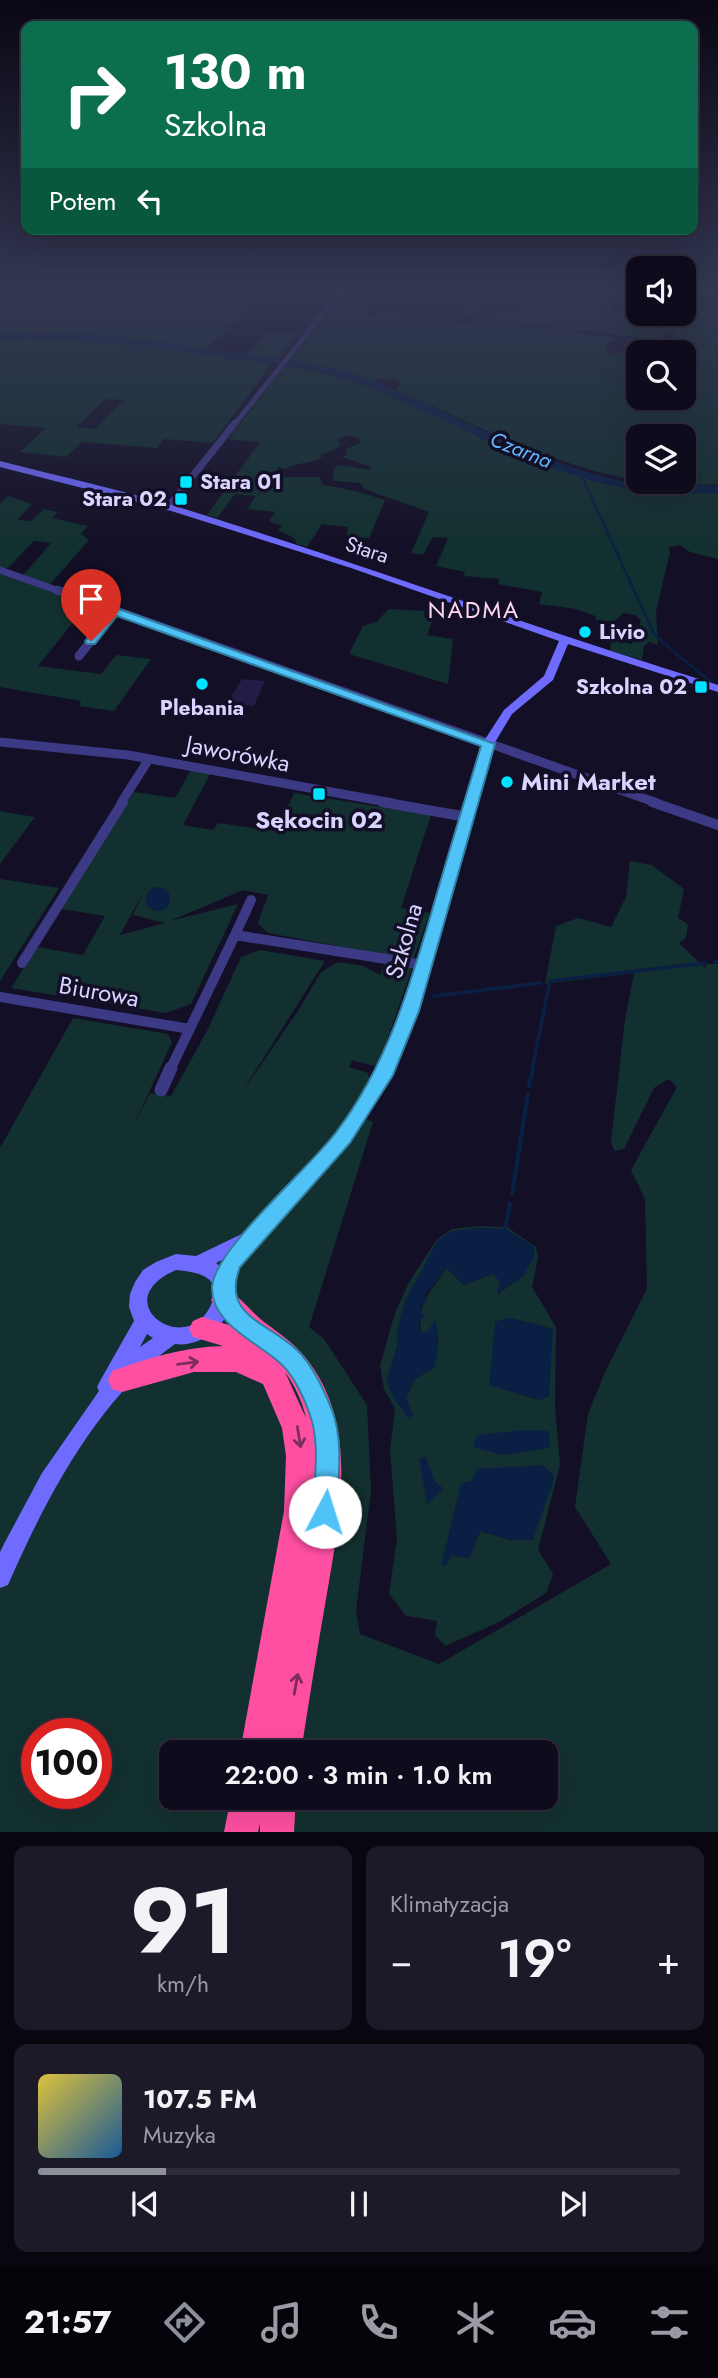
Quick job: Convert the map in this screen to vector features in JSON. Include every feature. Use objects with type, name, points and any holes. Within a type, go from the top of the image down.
[{"type":"highway","points":[[224,1292],[238,1319],[272,1341],[290,1357],[303,1375],[321,1413],[327,1444],[328,1487],[322,1538],[286,1740]]},
{"type":"highway","points":[[202,1329],[221,1333],[246,1345],[261,1357],[284,1391],[298,1426],[303,1461],[300,1510],[259,1740]]},
{"type":"highway","points":[[122,1380],[157,1368],[221,1359],[234,1360],[272,1375]]},
{"type":"highway","points":[[241,1832],[245,1810]]},
{"type":"highway","points":[[277,1832],[278,1810]]},
{"type":"street","points":[[168,507],[175,502],[270,376]]},
{"type":"street","name":"Stara","points":[[0,464],[168,507],[354,566],[565,640],[718,688]]},
{"type":"street","points":[[0,570],[718,825]]},
{"type":"street","points":[[79,656],[115,611]]},
{"type":"street","name":"Szkolna","points":[[94,1413],[155,1346],[172,1335],[202,1329],[217,1317],[224,1292],[226,1270],[251,1237],[317,1170],[384,1075],[400,1038],[424,965],[488,744],[508,712],[549,678],[565,640]]},
{"type":"street","name":"Jaworówka","points":[[0,742],[149,758],[467,817]]},
{"type":"street","points":[[22,963],[149,758]]},
{"type":"street","points":[[162,1090],[251,900]]},
{"type":"street","points":[[235,935],[424,965]]},
{"type":"street","name":"Biurowa","points":[[0,997],[190,1029]]},
{"type":"street","name":"Szkolna","points":[[0,1577],[36,1502],[94,1413],[144,1321],[138,1298],[149,1277],[176,1262],[199,1264],[251,1237]]},
{"type":"street","points":[[199,1264],[211,1269],[224,1292]]},
{"type":"street","points":[[144,1321],[156,1331],[172,1335]]},
{"type":"green space","points":[[0,376],[262,376],[213,443],[164,439],[157,448],[82,442],[66,457],[20,452],[46,428],[0,424]],"holes":[[[106,399],[124,400],[95,429],[76,427]]]},
{"type":"green space","points":[[276,376],[335,376],[400,399],[547,465],[585,478],[626,487],[626,494],[696,494],[696,492],[718,491],[718,559],[690,552],[680,545],[668,547],[670,552],[656,612],[658,645],[649,642],[644,646],[642,660],[610,651],[612,639],[632,644],[632,631],[640,625],[641,620],[635,615],[623,613],[614,622],[596,620],[595,616],[576,609],[539,604],[542,592],[498,584],[499,579],[464,576],[465,572],[436,566],[448,538],[433,537],[423,555],[411,553],[429,512],[364,489],[361,483],[333,481],[334,468],[339,465],[369,470],[372,467],[342,457],[347,454],[346,449],[360,443],[358,438],[349,435],[337,439],[341,446],[321,455],[321,458],[285,469],[279,467],[275,472],[286,477],[319,477],[323,485],[385,500],[369,538],[347,536],[348,527],[322,524],[307,547],[297,544],[294,538],[278,530],[282,526],[269,521],[275,512],[247,509],[256,496],[235,494],[217,518],[207,515],[260,442],[228,439]]},
{"type":"green space","points":[[359,376],[626,376],[626,410],[696,410],[696,376],[718,376],[718,484],[696,485],[696,424],[626,424],[626,478],[592,470],[513,442],[396,390],[400,385],[398,381],[382,378],[373,381]]},
{"type":"green space","points":[[8,496],[32,504],[17,520],[31,521],[44,509],[57,512],[53,518],[88,526],[81,534],[89,540],[46,589],[87,605],[38,666],[101,674],[116,655],[151,659],[114,711],[79,706],[81,701],[0,687],[0,572],[20,579],[51,543],[34,541],[8,568],[0,568],[0,504]]},
{"type":"green space","points":[[389,609],[425,611],[424,617],[433,620],[427,635],[453,639],[448,684],[349,654],[363,626],[376,622]]},
{"type":"green space","points":[[191,770],[210,774],[183,825],[213,830],[218,823],[276,831],[294,793],[431,815],[401,908],[430,913],[413,960],[268,933],[258,923],[268,895],[243,890],[170,921],[238,904],[191,1004],[166,1013],[11,988],[37,947],[83,955],[105,916],[61,909],[134,792],[175,798]],"holes":[[[143,893],[133,915],[165,923],[120,935]]]},
{"type":"green space","points":[[0,811],[35,817],[0,864]]},
{"type":"green space","points":[[630,861],[652,865],[684,889],[678,918],[688,924],[686,938],[679,943],[705,968],[706,964],[718,964],[718,1832],[0,1832],[0,1148],[73,1018],[168,1034],[172,1042],[133,1127],[150,1093],[171,1096],[207,1031],[241,957],[260,950],[325,961],[240,1095],[300,1008],[321,972],[338,962],[363,966],[380,975],[385,962],[413,966],[379,1063],[374,1066],[352,1060],[349,1067],[368,1073],[370,1080],[349,1113],[373,1122],[309,1327],[324,1339],[367,1405],[371,1490],[356,1610],[360,1634],[439,1664],[611,1564],[575,1507],[588,1414],[605,1372],[647,1289],[645,1199],[631,1170],[677,1087],[669,1079],[654,1088],[624,1149],[614,1151],[611,1141],[625,1020],[634,973],[545,984],[556,926],[578,918],[611,927],[626,897]]},
{"type":"green space","points":[[0,879],[59,888],[0,981]]},
{"type":"green space","points":[[478,1226],[507,1227],[536,1247],[538,1258],[532,1287],[556,1327],[555,1407],[560,1465],[538,1550],[553,1574],[546,1593],[499,1622],[445,1646],[435,1635],[437,1621],[406,1616],[389,1594],[397,1539],[390,1450],[395,1408],[384,1389],[380,1366],[394,1316],[408,1284],[437,1239],[452,1229]],"holes":[[[478,1228],[505,1229],[533,1246],[523,1276],[498,1294],[500,1280],[492,1274],[464,1285],[447,1268],[427,1298],[421,1313],[421,1333],[427,1332],[434,1367],[414,1380],[406,1398],[412,1415],[402,1409],[387,1381],[398,1344],[397,1331],[405,1301]],[[510,1318],[553,1329],[540,1400],[519,1394],[495,1322]],[[543,1465],[512,1540],[480,1531],[469,1558],[452,1555]]]},
{"type":"water","points":[[158,887],[167,890],[170,899],[167,908],[158,911],[149,908],[146,899],[149,890]]},
{"type":"water","points":[[505,1229],[533,1246],[535,1256],[523,1276],[497,1294],[500,1281],[492,1274],[464,1285],[447,1268],[426,1293],[427,1301],[420,1308],[424,1316],[419,1321],[421,1333],[427,1332],[435,1321],[438,1349],[434,1367],[414,1380],[406,1398],[413,1415],[409,1419],[392,1396],[387,1381],[398,1344],[397,1331],[405,1301],[438,1240],[452,1231]]},
{"type":"water","points":[[511,1318],[553,1329],[549,1396],[540,1400],[489,1385],[495,1322]]},
{"type":"water","points":[[524,1430],[549,1431],[550,1448],[502,1455],[473,1447],[477,1435]]},
{"type":"water","points":[[426,1457],[435,1482],[444,1489],[427,1504],[419,1458]]},
{"type":"water","points":[[543,1465],[555,1476],[533,1540],[512,1540],[480,1531],[469,1558],[452,1555],[446,1565],[441,1566],[461,1483],[471,1481],[478,1469]]},
{"type":"building","points":[[242,679],[265,681],[254,706],[227,703]]},
{"type":"waterway","name":"Czarna","points":[[350,376],[485,436],[576,472],[622,484],[670,490],[718,489]]},
{"type":"waterway","points":[[583,479],[654,634],[672,650]]},
{"type":"waterway","points":[[674,652],[712,683]]},
{"type":"waterway","points":[[532,1070],[550,981],[705,963]]},
{"type":"waterway","points":[[434,996],[540,983]]},
{"type":"waterway","points":[[529,1086],[533,1068]]},
{"type":"waterway","points":[[512,1194],[528,1094]]},
{"type":"waterway","points":[[505,1229],[510,1204]]},
{"type":"place","name":"Stara 01","points":[[186,482]]},
{"type":"place","name":"Stara 02","points":[[181,499]]},
{"type":"place","name":"Livio","points":[[585,632]]},
{"type":"place","name":"Plebania","points":[[202,684]]},
{"type":"place","name":"Szkolna 02","points":[[701,687]]},
{"type":"place","name":"Mini Market","points":[[507,782]]},
{"type":"place","name":"Sękocin 02","points":[[319,794]]},
{"type":"district","name":"NADMA","points":[[474,610]]},
{"type":"route","points":[[91,641],[115,611],[225,653],[488,744],[411,1011],[384,1075],[343,1138],[288,1202],[251,1237],[226,1270],[223,1284],[224,1300],[230,1309],[238,1319],[272,1341],[290,1357],[303,1375],[321,1413],[327,1444],[328,1487],[325,1512]]}]
